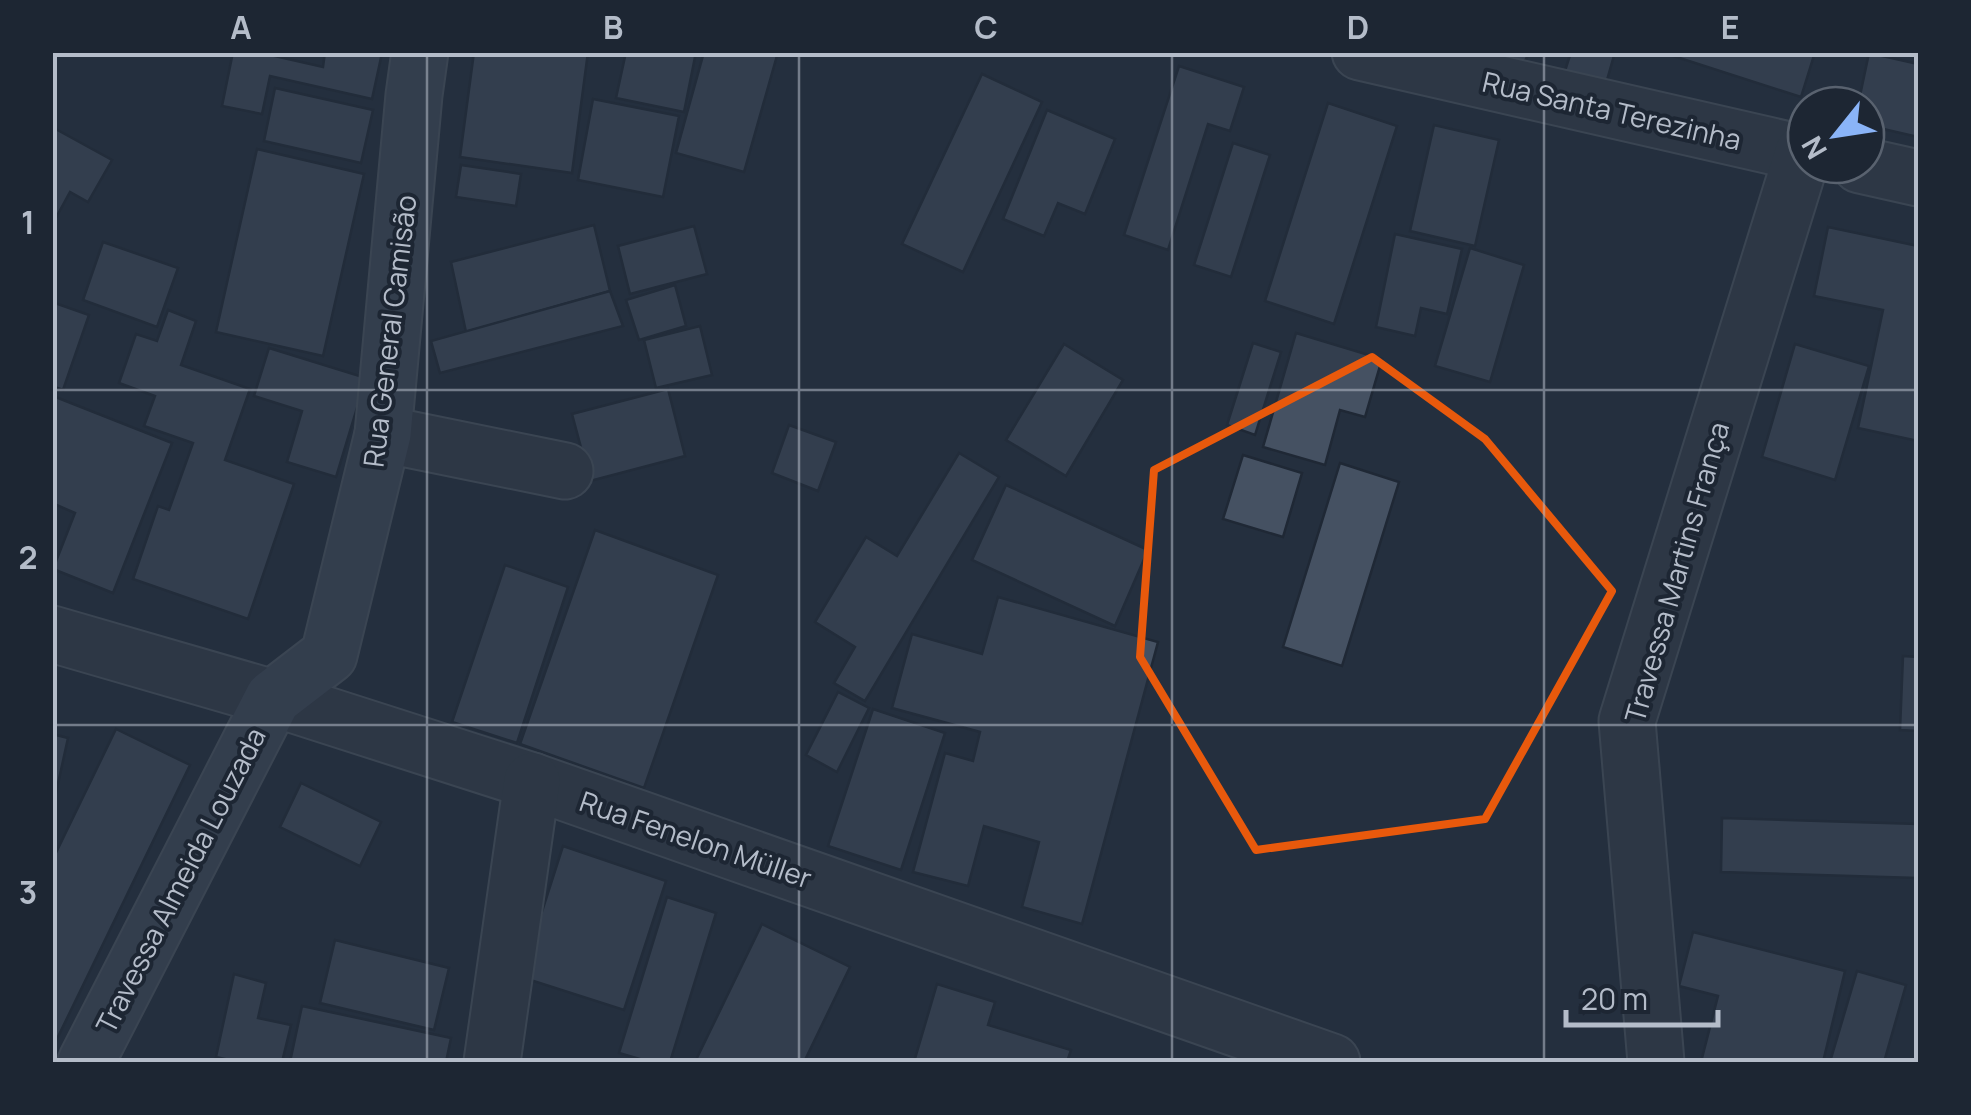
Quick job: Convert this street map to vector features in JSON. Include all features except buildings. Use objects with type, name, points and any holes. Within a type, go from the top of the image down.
[{"type":"street","name":"Rua General Camisão","points":[[273,698],[328,655],[383,434],[420,52]]},
{"type":"street","name":"Rua Santa Terezinha","points":[[1360,52],[1786,149]]},
{"type":"street","points":[[1886,171],[1918,178]]},
{"type":"street","name":"Travessa Martins França","points":[[1656,1062],[1628,721],[1795,185]]},
{"type":"street","points":[[383,434],[566,470]]},
{"type":"street","name":"Rua Fenelon Müller","points":[[52,634],[273,698],[532,781],[1332,1062]]},
{"type":"street","name":"Travessa Almeida Louzada","points":[[86,1062],[273,698]]},
{"type":"street","points":[[492,1062],[532,781]]},
{"type":"highlighted area","points":[[1372,357],[1485,439],[1612,591],[1485,819],[1256,850],[1140,657],[1154,470]]}]
